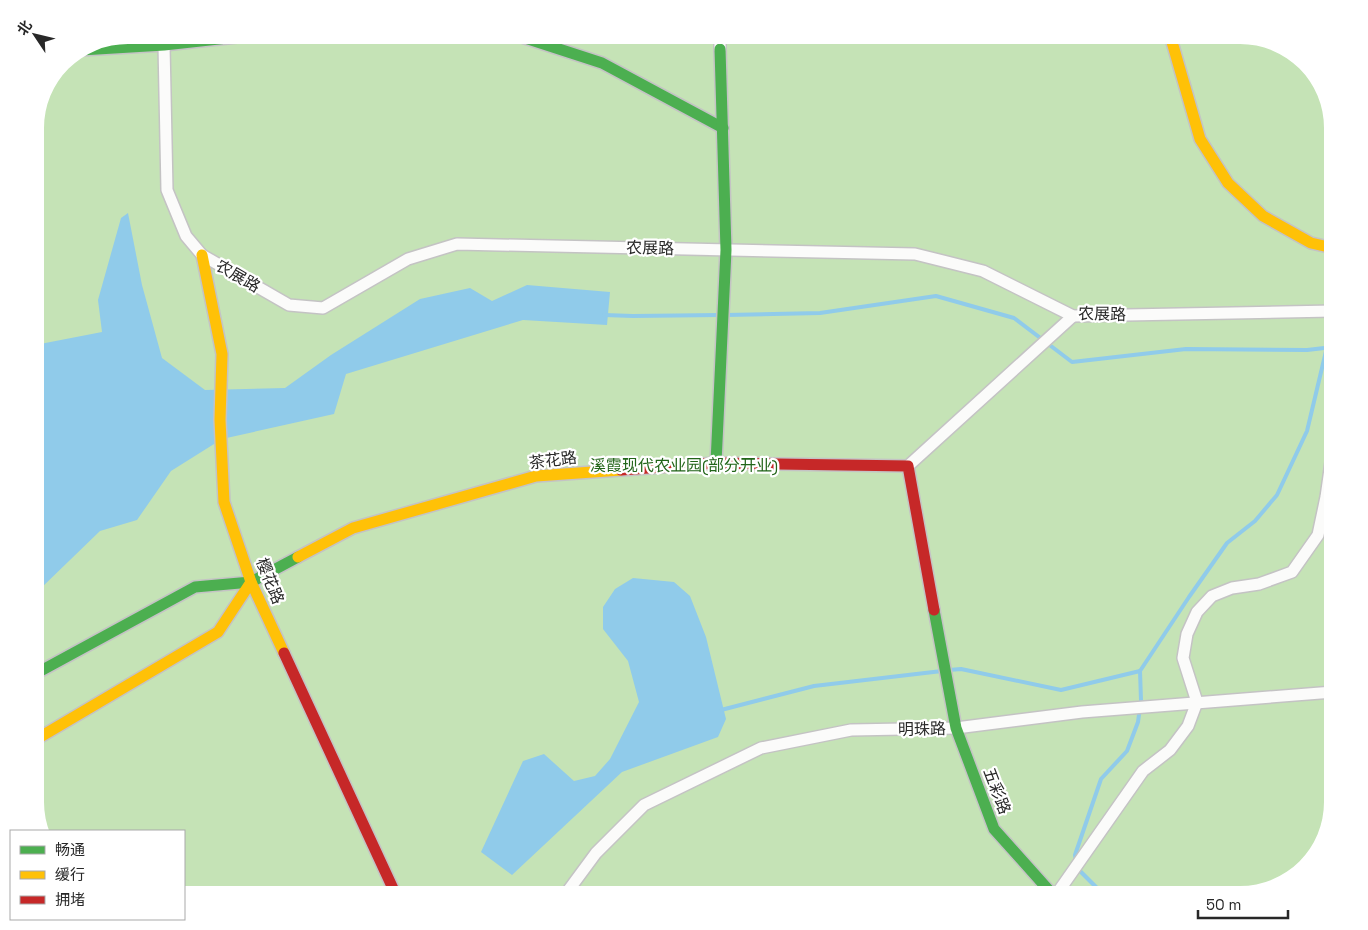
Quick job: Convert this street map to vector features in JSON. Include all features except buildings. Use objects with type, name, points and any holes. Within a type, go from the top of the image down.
[{"type":"main road","points":[[100,49],[173,44]]},
{"type":"main road","points":[[544,44],[602,63],[723,128]]},
{"type":"main road","points":[[1173,44],[1200,139],[1228,184],[1263,216],[1311,243],[1324,246]]},
{"type":"main road","points":[[716,463],[726,250],[720,49]]},
{"type":"main road","name":"樱花路","points":[[202,255],[222,354],[220,420],[224,502],[251,582],[392,886]]},
{"type":"main road","name":"茶花路","points":[[251,582],[353,528],[536,476],[716,463],[908,466]]},
{"type":"main road","name":"五彩路","points":[[908,466],[956,728],[994,829],[1046,886]]},
{"type":"main road","points":[[44,669],[195,587],[251,582]]},
{"type":"main road","points":[[44,735],[218,632],[251,582]]},
{"type":"street","points":[[720,44],[720,49]]},
{"type":"street","name":"农展路","points":[[164,45],[167,190],[186,236],[202,255],[289,305],[323,308],[408,258],[457,244],[915,254],[983,271],[1074,316],[1324,311]]},
{"type":"street","points":[[908,466],[1074,316]]},
{"type":"street","points":[[1062,886],[1143,771],[1170,750],[1188,726],[1197,702],[1183,658],[1187,634],[1197,612],[1212,596],[1232,588],[1259,584],[1292,572],[1318,535],[1324,506]]},
{"type":"street","name":"明珠路","points":[[572,886],[596,853],[644,805],[761,748],[850,730],[956,728],[1148,706],[1324,693]]},
{"type":"green space","name":"溪霞现代农业园(部分开业)","points":[[128,44],[1251,44],[1267,48],[1287,58],[1300,68],[1313,86],[1324,117],[1324,802],[1320,829],[1310,849],[1296,865],[1277,878],[1256,885],[1240,886],[185,886],[185,830],[48,830],[44,808],[44,122],[50,96],[58,81],[68,68],[96,50],[112,45]]},
{"type":"water","points":[[128,213],[142,285],[162,358],[205,390],[285,388],[331,355],[420,299],[470,288],[492,301],[527,285],[610,292],[607,325],[523,320],[346,374],[334,414],[222,439],[171,471],[137,520],[100,531],[44,585],[44,343],[102,332],[98,300],[121,218]]},
{"type":"water","points":[[633,578],[674,582],[690,596],[706,637],[726,719],[718,737],[622,772],[512,875],[481,852],[523,761],[544,754],[574,781],[595,776],[610,759],[639,702],[628,661],[603,629],[603,607],[615,589]]},
{"type":"waterway","points":[[726,315],[820,313],[936,296],[1014,318],[1072,362],[1186,349],[1307,350],[1324,348]]},
{"type":"waterway","points":[[604,315],[719,315]]},
{"type":"waterway","points":[[1076,862],[1075,855],[1101,779],[1127,751],[1138,722],[1141,700],[1140,671],[1227,543],[1255,521],[1277,495],[1307,431],[1324,360]]},
{"type":"waterway","points":[[949,670],[961,669],[1061,690],[1140,671]]},
{"type":"waterway","points":[[721,710],[814,686],[942,671]]},
{"type":"waterway","points":[[1077,868],[1095,886]]},
{"type":"traffic: fast","points":[[100,49],[173,44]]},
{"type":"traffic: fast","points":[[544,44],[602,63],[723,128]]},
{"type":"traffic: fast","points":[[716,463],[726,250],[720,49]]},
{"type":"traffic: fast","points":[[44,669],[195,587],[251,582],[298,557]]},
{"type":"traffic: fast","points":[[934,610],[956,728],[994,829],[1045,886]]},
{"type":"traffic: slow","points":[[1173,44],[1200,139],[1228,183],[1263,216],[1311,243],[1324,246]]},
{"type":"traffic: slow","points":[[202,255],[222,354],[220,420],[224,502],[251,582],[284,653]]},
{"type":"traffic: slow","points":[[298,557],[353,528],[536,476],[621,470]]},
{"type":"traffic: slow","points":[[44,735],[218,632],[251,582]]},
{"type":"traffic: jam","points":[[621,470],[716,463],[908,466],[934,610]]},
{"type":"traffic: jam","points":[[284,653],[392,886]]}]
